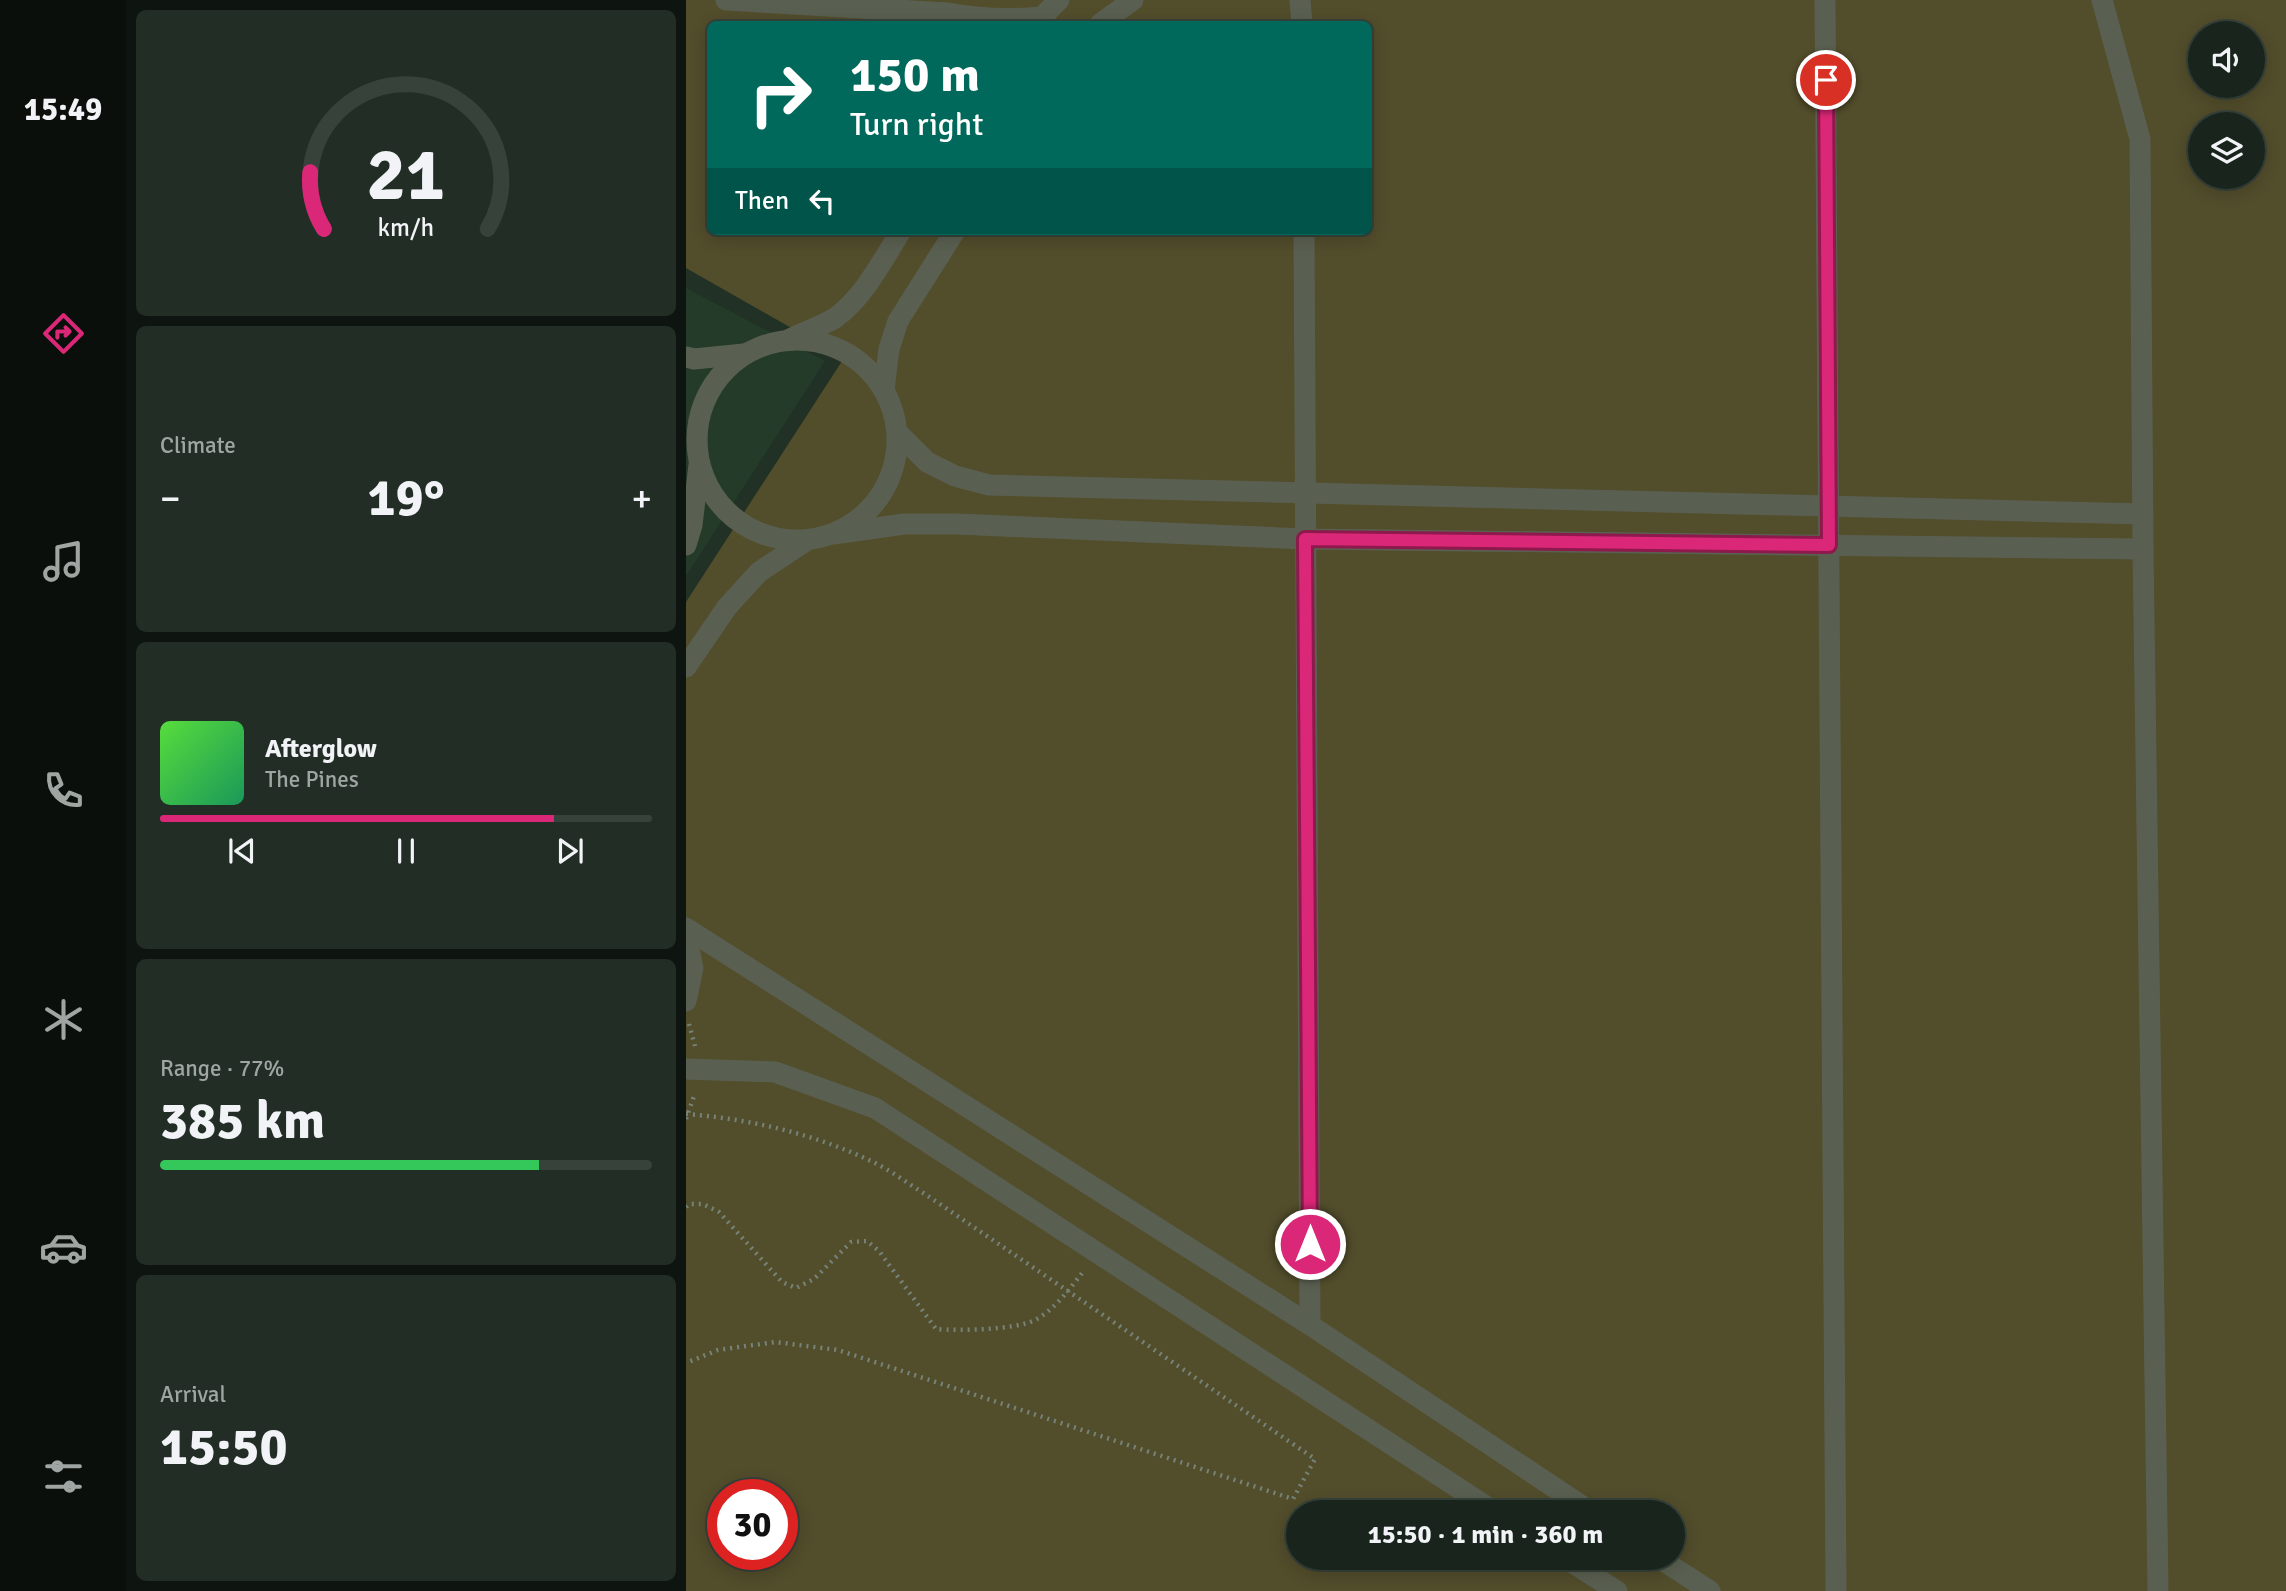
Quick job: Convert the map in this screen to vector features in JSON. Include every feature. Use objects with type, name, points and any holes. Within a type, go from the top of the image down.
[{"type":"street","points":[[726,0],[956,19],[1039,21],[1059,0]]},
{"type":"street","points":[[1104,21],[1133,0]]},
{"type":"street","points":[[1300,0],[1303,21]]},
{"type":"street","points":[[1825,0],[1836,1591]]},
{"type":"street","points":[[2102,0],[2140,139],[2158,1591]]},
{"type":"street","points":[[898,235],[868,283],[834,318],[789,339],[765,344],[744,354],[725,369],[711,388],[691,429],[699,463],[710,489],[727,513],[750,529],[778,539],[806,541],[834,534],[904,524],[957,524],[1305,539],[2143,549]]},
{"type":"street","points":[[884,390],[889,349],[898,321],[952,235]]},
{"type":"street","points":[[1304,235],[1310,1325]]},
{"type":"street","points":[[789,339],[817,341],[844,351],[867,367],[884,390],[893,410],[897,454],[882,494],[853,524],[834,534]]},
{"type":"street","points":[[686,357],[694,359],[744,354]]},
{"type":"street","points":[[897,432],[927,462],[955,476],[989,485],[2143,514]]},
{"type":"street","points":[[686,545],[692,525],[699,463]]},
{"type":"street","points":[[686,667],[727,607],[759,572],[806,541]]},
{"type":"street","points":[[686,928],[1310,1325],[1573,1500]]},
{"type":"street","points":[[686,934],[693,968],[686,1000]]},
{"type":"street","points":[[686,1069],[775,1072],[875,1108],[1477,1500]]},
{"type":"street","points":[[1584,1570],[1616,1591]]},
{"type":"street","points":[[1678,1570],[1710,1591]]},
{"type":"path","points":[[686,1114],[750,1122],[811,1136],[874,1163],[928,1196],[1315,1460],[1293,1499],[838,1350],[775,1342],[718,1350],[686,1363]]},
{"type":"path","points":[[686,1207],[689,1204],[703,1205],[719,1212],[782,1282],[796,1288],[814,1279],[851,1242],[867,1241],[879,1251],[936,1329],[1007,1327],[1037,1318],[1069,1291],[1097,1253]]},
{"type":"shaded area","points":[[686,0],[2286,0],[2286,1591],[686,1591],[686,602],[844,358],[686,268]]},
{"type":"shaded area","points":[[686,288],[825,361],[686,576]]},
{"type":"route","points":[[1310,1244],[1305,539],[1829,545],[1826,80]]}]
